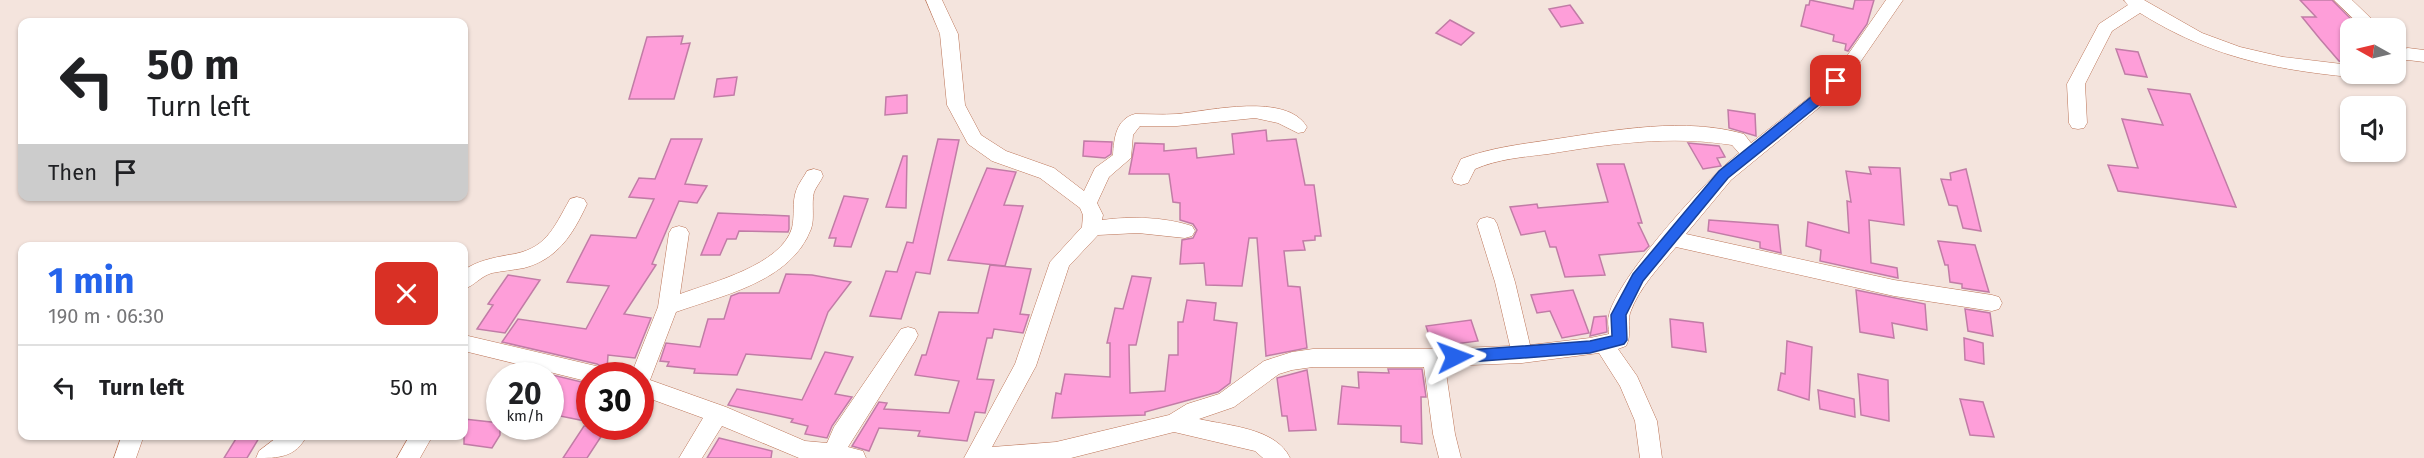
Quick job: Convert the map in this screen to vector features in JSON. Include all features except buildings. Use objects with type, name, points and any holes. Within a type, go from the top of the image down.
[{"type":"street","points":[[934,0],[949,34],[956,105],[974,139],[999,156],[1047,173],[1088,203],[1093,216],[1092,229]]},
{"type":"street","points":[[975,458],[1056,452],[1173,423],[1195,411],[1226,401],[1272,367],[1292,361],[1313,358],[1433,358],[1522,354],[1590,347],[1619,340],[1619,315],[1626,296],[1638,278],[1724,175],[1826,93],[1846,70],[1895,0]]},
{"type":"street","points":[[2342,0],[2362,18]]},
{"type":"street","points":[[2079,123],[2076,84],[2105,28],[2136,3],[2216,46],[2250,56],[2301,66],[2340,70]]},
{"type":"street","points":[[1088,203],[1102,173],[1122,158],[1124,133],[1135,120],[1176,120],[1257,111],[1288,119],[1298,127]]},
{"type":"street","points":[[1461,178],[1468,164],[1488,156],[1645,135],[1711,133],[1738,139],[1749,154]]},
{"type":"street","points":[[668,307],[759,273],[781,256],[796,240],[802,227],[805,191],[814,176]]},
{"type":"street","points":[[468,278],[484,266],[517,261],[548,249],[566,229],[577,204]]},
{"type":"street","points":[[1487,224],[1522,354]]},
{"type":"street","points":[[975,458],[1025,366],[1060,262],[1092,229],[1109,225],[1132,225],[1185,231]]},
{"type":"street","points":[[646,362],[668,307],[679,233]]},
{"type":"street","points":[[1671,238],[1894,288],[1992,303]]},
{"type":"street","points":[[654,391],[718,414],[801,454],[845,455],[842,434],[908,335]]},
{"type":"street","points":[[1603,343],[1629,382],[1646,422],[1650,458]]},
{"type":"street","points":[[468,349],[576,371]]},
{"type":"street","points":[[1433,358],[1444,434],[1450,458]]},
{"type":"street","points":[[690,458],[718,414]]},
{"type":"street","points":[[1173,423],[1261,443],[1279,458]]},
{"type":"street","points":[[125,458],[131,440]]},
{"type":"street","points":[[267,458],[290,440]]},
{"type":"street","points":[[408,458],[419,440]]},
{"type":"route","points":[[1455,357],[1522,354],[1590,347],[1619,340],[1621,334],[1619,315],[1626,296],[1638,278],[1724,175],[1826,93],[1836,81]]}]
